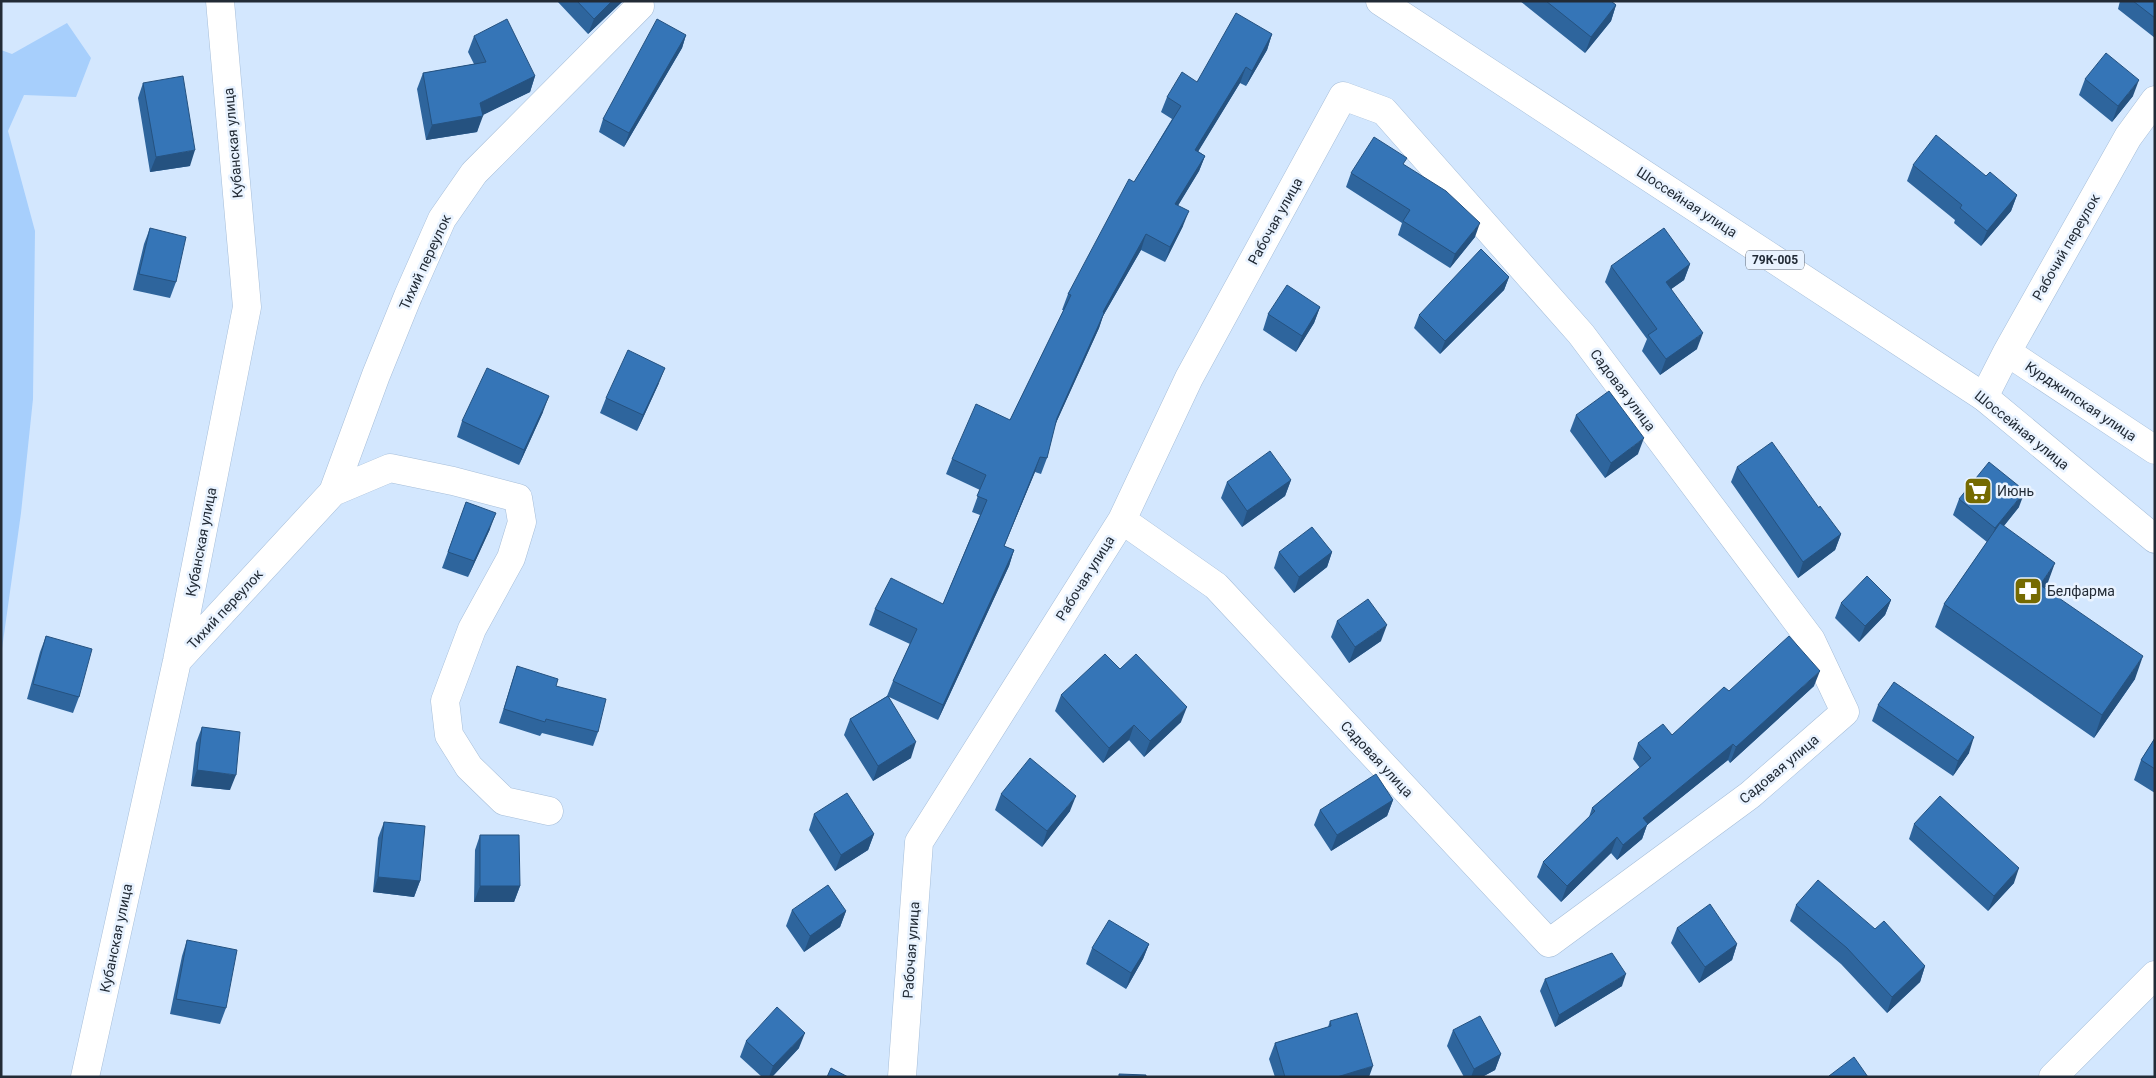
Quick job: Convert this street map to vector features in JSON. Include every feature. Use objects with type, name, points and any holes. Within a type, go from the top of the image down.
[{"type":"street","name":"Кубанская улица","points":[[85,1077],[177,661],[247,307],[220,1]]},
{"type":"street","name":"Шоссейная улица","points":[[1396,5],[1984,398],[2155,539]]},
{"type":"street","name":"Тихий переулок","points":[[177,661],[333,492],[379,366],[442,219],[474,173],[640,6]]},
{"type":"street","name":"Садовая улица","points":[[1122,520],[1216,586],[1549,943],[1750,796],[1845,712],[1811,640],[1580,334],[1384,111],[1343,96]]},
{"type":"street","name":"Рабочая улица","points":[[902,1077],[919,842],[1122,520],[1189,378],[1343,96]]},
{"type":"street","name":"Рабочий переулок","points":[[1984,398],[2006,352],[2128,137],[2155,100]]},
{"type":"street","name":"Курджипская улица","points":[[2006,352],[2155,450]]},
{"type":"street","name":"Тихий переулок","points":[[333,492],[390,468],[453,481],[518,498],[522,522],[511,558],[472,629],[446,701],[450,734],[469,767],[504,801],[549,811]]},
{"type":"street","points":[[2053,1077],[2155,975]]},
{"type":"shaded area","points":[[67,23],[91,58],[76,97],[24,95],[8,131],[35,231],[33,399],[21,513],[1,656],[1,50],[12,54]]},
{"type":"building","points":[[577,1],[612,1],[594,19]]},
{"type":"building","points":[[1546,1],[1611,1],[1616,5],[1591,37]]},
{"type":"building","points":[[2133,1],[2155,1],[2155,18]]},
{"type":"building","points":[[1236,13],[1272,34],[1252,71],[1246,67],[1195,150],[1205,156],[1175,204],[1189,211],[1170,247],[1146,234],[1103,312],[1057,418],[1047,458],[1040,457],[1004,546],[1014,550],[943,705],[893,681],[917,629],[875,609],[891,578],[943,604],[987,500],[977,496],[986,475],[952,459],[976,404],[1010,420],[1071,295],[1068,294],[1129,179],[1134,182],[1181,106],[1167,97],[1182,72],[1197,82]]},
{"type":"building","points":[[507,19],[535,76],[480,103],[483,116],[432,125],[423,73],[486,62],[474,36]]},
{"type":"building","points":[[657,19],[686,35],[629,133],[603,119]]},
{"type":"building","points":[[2106,53],[2139,80],[2118,106],[2085,79]]},
{"type":"building","points":[[183,76],[195,150],[156,157],[143,83]]},
{"type":"building","points":[[1936,135],[1986,176],[1990,172],[2017,195],[1987,231],[1960,208],[1962,205],[1913,165]]},
{"type":"building","points":[[1374,137],[1407,158],[1403,164],[1446,191],[1480,223],[1455,254],[1403,221],[1410,210],[1351,173]]},
{"type":"building","points":[[150,228],[186,237],[176,282],[139,274]]},
{"type":"building","points":[[1664,228],[1690,264],[1666,282],[1703,333],[1666,359],[1648,335],[1657,329],[1611,266]]},
{"type":"building","points":[[1481,249],[1509,277],[1445,341],[1419,315]]},
{"type":"building","points":[[1287,285],[1320,307],[1302,336],[1268,314]]},
{"type":"building","points":[[628,350],[665,368],[643,415],[606,398]]},
{"type":"building","points":[[487,368],[549,396],[524,450],[462,421]]},
{"type":"building","points":[[1609,391],[1644,438],[1611,463],[1576,415]]},
{"type":"building","points":[[1772,442],[1819,508],[1820,506],[1841,534],[1803,562],[1737,467]]},
{"type":"building","points":[[1270,451],[1291,480],[1247,511],[1227,482]]},
{"type":"building","points":[[1989,462],[2025,491],[1995,528],[1959,499]]},
{"type":"building","points":[[466,502],[496,513],[474,561],[448,552]]},
{"type":"building","points":[[2000,523],[2055,563],[2040,585],[2143,656],[2102,715],[1944,604]]},
{"type":"building","points":[[1312,527],[1332,552],[1299,577],[1279,552]]},
{"type":"building","points":[[1867,576],[1891,600],[1865,626],[1841,603]]},
{"type":"building","points":[[1368,599],[1387,625],[1355,647],[1337,621]]},
{"type":"building","points":[[46,636],[92,649],[79,697],[33,684]]},
{"type":"building","points":[[1789,636],[1820,671],[1736,747],[1733,744],[1643,818],[1648,824],[1623,845],[1617,837],[1567,886],[1543,862],[1595,811],[1592,808],[1651,758],[1638,743],[1663,724],[1672,735],[1724,687],[1729,691]]},
{"type":"building","points":[[1105,654],[1120,669],[1136,654],[1187,707],[1150,741],[1134,725],[1109,748],[1061,695]]},
{"type":"building","points":[[517,666],[558,679],[556,686],[606,699],[598,732],[546,719],[545,722],[504,709]]},
{"type":"building","points":[[1894,682],[1974,737],[1958,761],[1878,705]]},
{"type":"building","points":[[888,696],[916,742],[878,766],[850,719]]},
{"type":"building","points":[[202,727],[240,732],[236,775],[197,770]]},
{"type":"building","points":[[2155,738],[2155,769],[2141,760]]},
{"type":"building","points":[[1030,758],[1076,796],[1047,831],[1001,794]]},
{"type":"building","points":[[1376,774],[1393,800],[1337,835],[1320,810]]},
{"type":"building","points":[[847,793],[874,834],[841,855],[814,814]]},
{"type":"building","points":[[1940,796],[2019,868],[1994,896],[1914,824]]},
{"type":"building","points":[[384,822],[425,826],[420,881],[378,877]]},
{"type":"building","points":[[480,835],[519,835],[520,886],[480,886]]},
{"type":"building","points":[[1818,880],[1875,929],[1884,921],[1925,966],[1892,997],[1847,948],[1796,905]]},
{"type":"building","points":[[828,885],[846,911],[810,936],[792,910]]},
{"type":"building","points":[[1710,904],[1737,944],[1705,967],[1677,928]]},
{"type":"building","points":[[1109,920],[1149,944],[1131,973],[1092,948]]},
{"type":"building","points":[[187,940],[237,950],[226,1008],[176,999]]},
{"type":"building","points":[[1612,953],[1626,974],[1559,1015],[1545,979]]},
{"type":"building","points":[[777,1007],[805,1033],[773,1066],[746,1041]]},
{"type":"building","points":[[1357,1013],[1373,1066],[1337,1077],[1285,1077],[1275,1043],[1331,1026],[1330,1021]]},
{"type":"building","points":[[1480,1016],[1501,1054],[1474,1069],[1453,1030]]},
{"type":"building","points":[[1854,1057],[1868,1077],[1829,1076]]},
{"type":"building","points":[[831,1068],[848,1077],[827,1077]]},
{"type":"building","points":[[1119,1074],[1146,1075],[1146,1077],[1119,1077]]},
{"type":"place","name":"Июнь","points":[[1978,491]]},
{"type":"place","name":"Белфарма","points":[[2028,591]]}]
